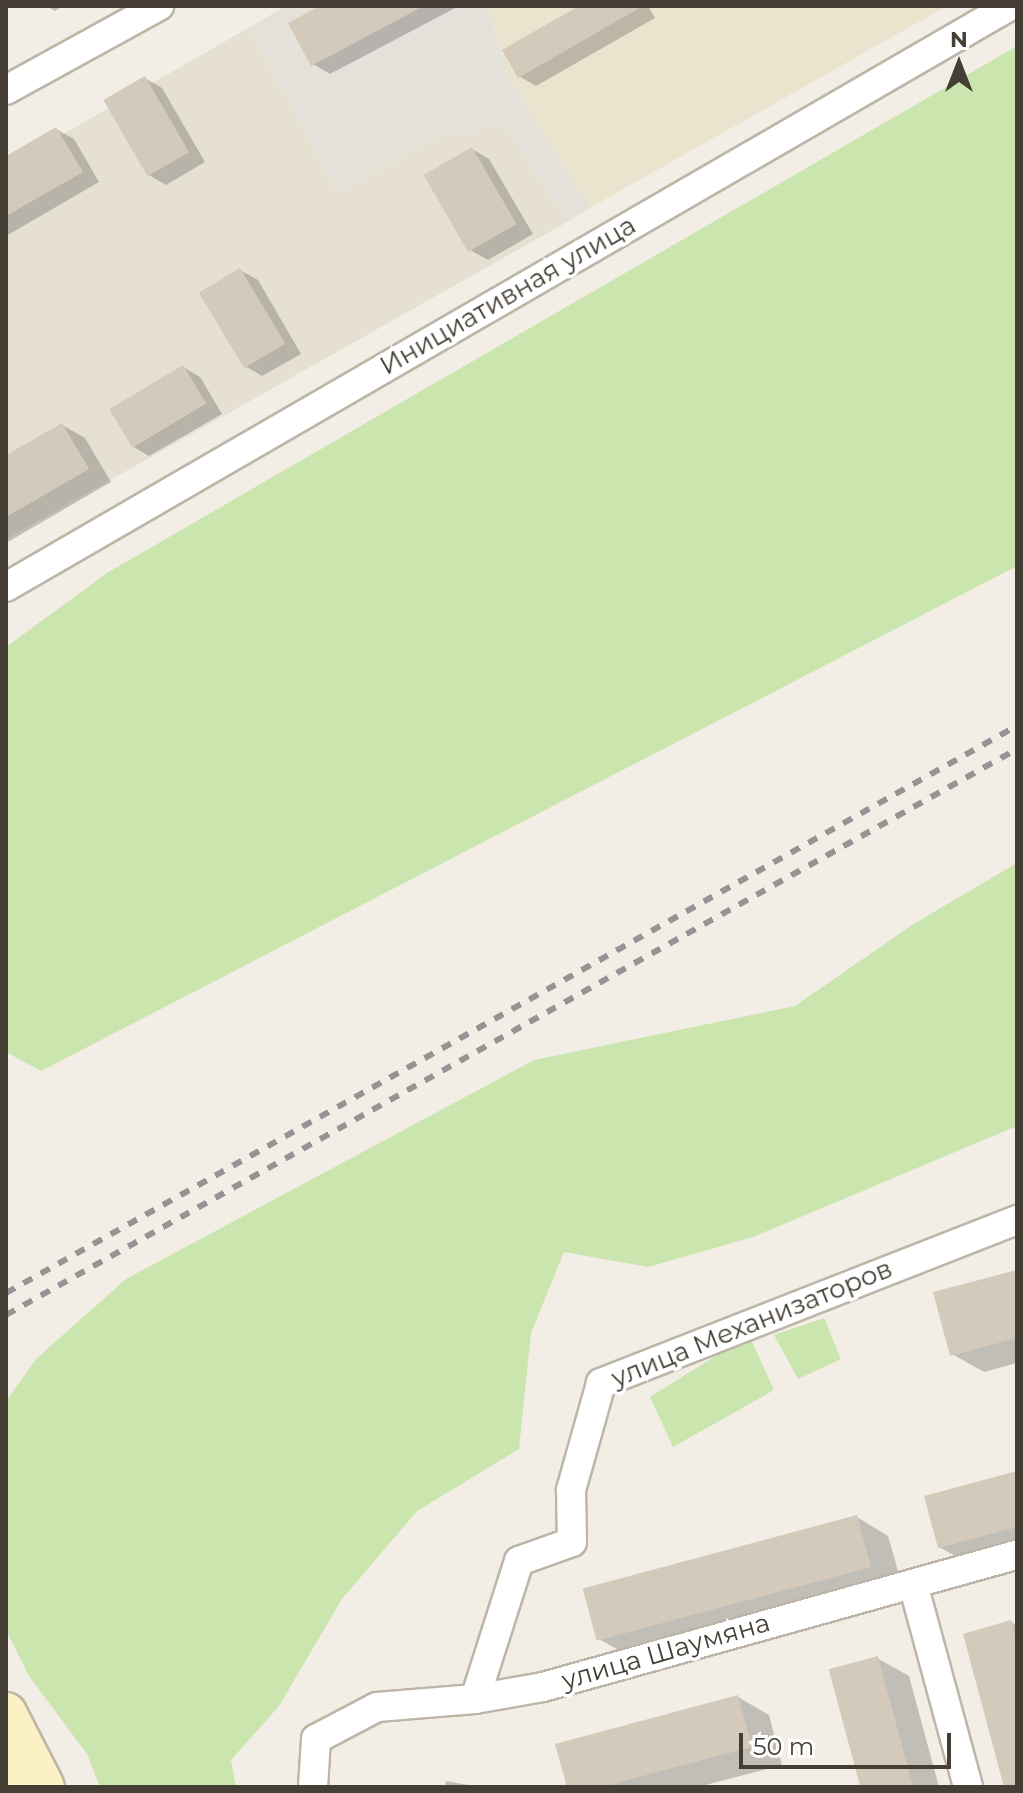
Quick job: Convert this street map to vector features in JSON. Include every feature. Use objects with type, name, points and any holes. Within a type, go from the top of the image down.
[{"type":"main road","points":[[6,1713],[44,1787]]},
{"type":"main road","points":[[6,1775],[12,1787]]},
{"type":"street","points":[[6,90],[159,6]]},
{"type":"street","name":"Инициативная улица","points":[[6,587],[1010,6]]},
{"type":"street","name":"улица Механизаторов","points":[[475,1699],[519,1561],[572,1542],[571,1490],[601,1383],[1017,1220]]},
{"type":"street","name":"улица Шаумяна","points":[[313,1787],[316,1739],[377,1707],[475,1699],[543,1687],[1017,1555]]},
{"type":"street","points":[[913,1584],[968,1787]]},
{"type":"shaded area","points":[[286,6],[488,6],[507,75],[590,208],[567,222],[503,119],[468,135],[446,133],[337,191],[250,27]]},
{"type":"shaded area","points":[[488,6],[947,6],[590,208],[507,75]]},
{"type":"shaded area","points":[[250,27],[337,191],[446,133],[468,135],[503,119],[567,222],[6,539],[6,167]]},
{"type":"green space","points":[[1017,46],[1017,566],[41,1071],[6,1052],[6,647],[107,573]]},
{"type":"green space","points":[[1017,863],[1017,1126],[753,1237],[648,1267],[564,1252],[531,1333],[519,1449],[417,1511],[342,1599],[279,1706],[231,1760],[236,1787],[100,1787],[87,1754],[29,1676],[6,1630],[6,1401],[36,1359],[126,1279],[534,1060],[795,1006],[912,925]]},
{"type":"green space","points":[[824,1318],[841,1359],[798,1379],[774,1335]]},
{"type":"green space","points":[[749,1335],[774,1390],[673,1447],[650,1397]]},
{"type":"building","points":[[320,6],[424,6],[311,66],[288,23]]},
{"type":"building","points":[[579,6],[643,6],[518,78],[502,50]]},
{"type":"building","points":[[145,76],[189,152],[147,176],[103,100]]},
{"type":"building","points":[[56,127],[83,172],[6,216],[6,156]]},
{"type":"building","points":[[472,147],[516,224],[468,252],[424,175]]},
{"type":"building","points":[[240,268],[285,343],[244,368],[199,293]]},
{"type":"building","points":[[183,365],[206,404],[132,448],[109,409]]},
{"type":"building","points":[[62,423],[89,469],[6,517],[6,455]]},
{"type":"building","points":[[1017,1270],[1017,1338],[950,1356],[933,1292]]},
{"type":"building","points":[[1017,1471],[1017,1527],[938,1548],[924,1496]]},
{"type":"building","points":[[857,1515],[871,1567],[597,1641],[583,1589]]},
{"type":"building","points":[[1011,1620],[1017,1641],[1017,1787],[1004,1787],[963,1634]]},
{"type":"building","points":[[878,1656],[913,1787],[860,1787],[829,1669]]},
{"type":"building","points":[[738,1695],[752,1747],[601,1787],[567,1787],[555,1744]]},
{"type":"railway","points":[[6,1293],[1017,726]]},
{"type":"railway","points":[[6,1315],[1017,749]]}]
